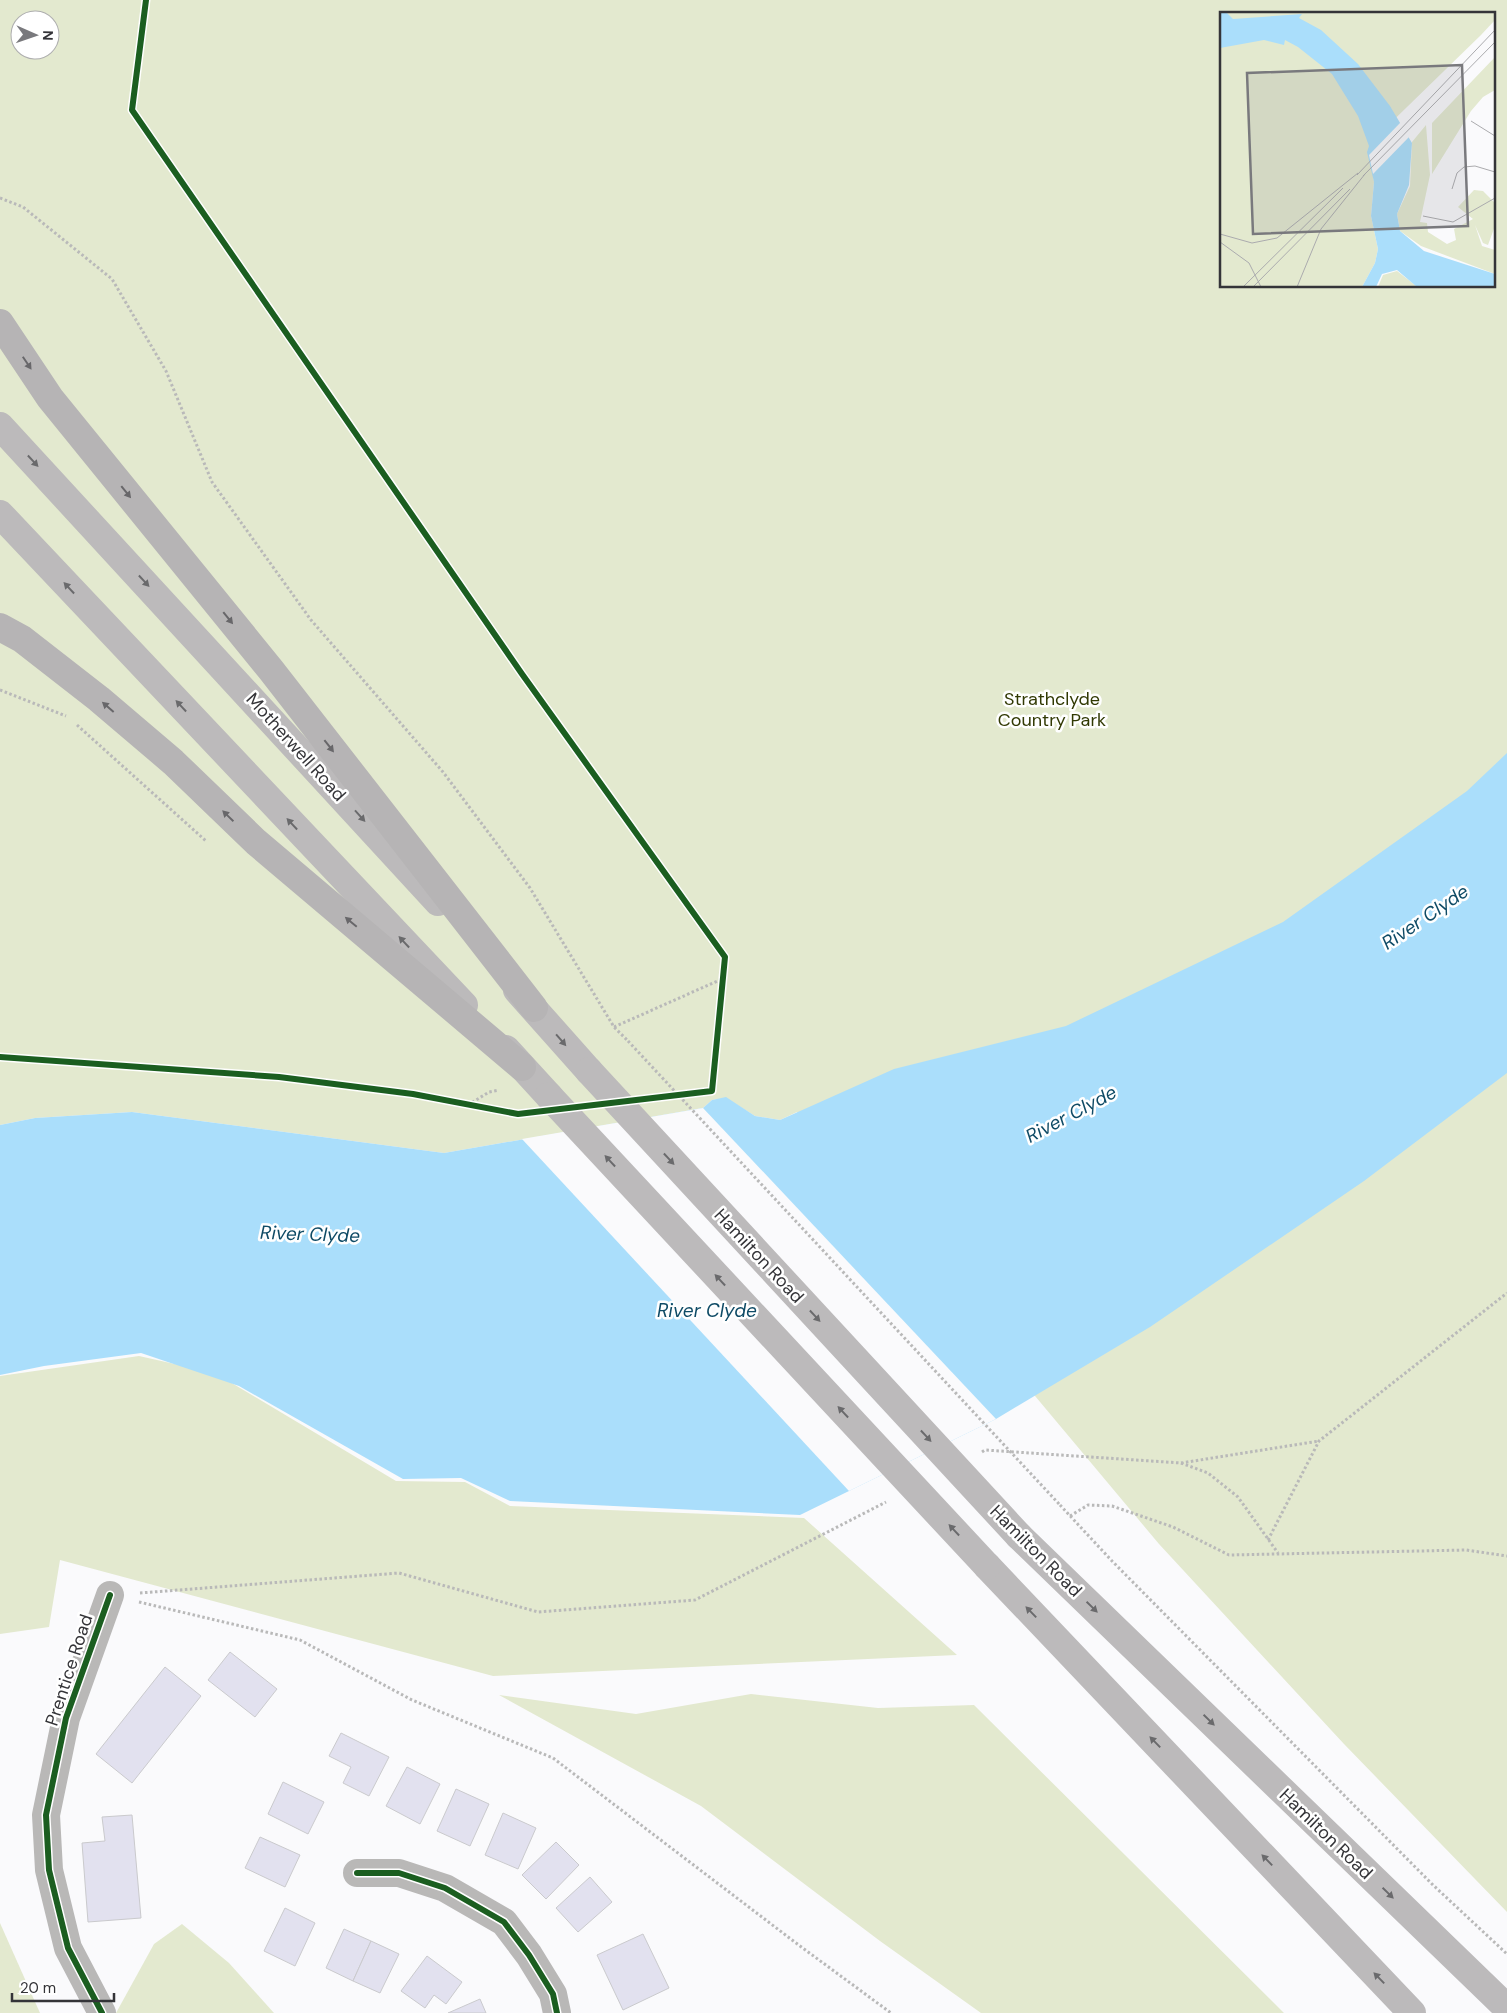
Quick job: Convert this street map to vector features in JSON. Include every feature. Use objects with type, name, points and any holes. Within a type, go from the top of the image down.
[{"type":"highway","points":[[0,323],[50,398],[271,670],[534,1008]]},
{"type":"highway","points":[[0,627],[22,639],[99,699],[173,762],[256,842],[522,1066]]},
{"type":"main road","name":"Motherwell Road","points":[[0,426],[236,680],[589,1071]]},
{"type":"main road","points":[[0,514],[522,1066],[987,1566],[1412,2013]]},
{"type":"main road","name":"Hamilton Road","points":[[589,1071],[1019,1536],[1507,2008]]},
{"type":"street","name":"Prentice Road","points":[[102,2013],[68,1948],[49,1870],[46,1815],[66,1718],[110,1595]]},
{"type":"street","points":[[357,1873],[399,1874],[445,1888],[504,1922],[529,1955],[552,1994],[557,2013]]},
{"type":"path","points":[[0,198],[23,207],[112,279],[166,371],[212,482],[311,620],[442,772],[530,888],[614,1026],[1112,1561],[1426,1878],[1507,1954]]},
{"type":"path","points":[[721,989],[723,972]]},
{"type":"path","points":[[614,1026],[722,979]]},
{"type":"path","points":[[468,1105],[488,1092],[504,1089]]},
{"type":"path","points":[[666,1097],[684,1095]]},
{"type":"path","points":[[459,1103],[476,1106]]},
{"type":"path","points":[[1268,1540],[1319,1441],[1507,1292]]},
{"type":"path","points":[[977,1454],[986,1450],[1180,1463],[1319,1441]]},
{"type":"path","points":[[1180,1463],[1208,1473],[1238,1497],[1278,1554]]},
{"type":"path","points":[[110,1595],[399,1573],[538,1612],[696,1600],[889,1500]]},
{"type":"path","points":[[1070,1516],[1088,1505],[1112,1506],[1173,1527],[1229,1555],[1466,1550],[1507,1556]]},
{"type":"path","points":[[110,1595],[300,1640],[412,1700],[553,1758],[891,2013]]},
{"type":"green space","name":"Strathclyde Country Park","points":[[0,0],[1507,0],[1507,1912],[1344,1744],[1159,1544],[797,1112],[780,1120],[755,1116],[726,1098],[712,1100],[703,1108],[444,1153],[132,1112],[35,1118],[0,1125]]},
{"type":"green space","points":[[139,1356],[215,1373],[396,1481],[465,1482],[510,1506],[804,1518],[957,1655],[493,1676],[60,1560],[49,1627],[0,1634],[0,1376]]},
{"type":"green space","points":[[751,1694],[878,1708],[974,1705],[1284,2013],[981,2013],[880,1941],[701,1806],[499,1695],[636,1714]]},
{"type":"green space","points":[[0,1923],[40,2013],[0,2013]]},
{"type":"green space","points":[[182,1924],[229,1963],[274,2013],[116,2013],[154,1944]]},
{"type":"water","name":"River Clyde","points":[[1507,753],[1507,1073],[1364,1181],[1150,1327],[996,1419],[800,1515],[510,1501],[461,1478],[403,1479],[239,1386],[141,1353],[44,1366],[0,1375],[0,1125],[35,1118],[132,1112],[444,1153],[703,1108],[712,1100],[726,1097],[755,1116],[780,1120],[894,1069],[1066,1026],[1283,922],[1467,791]]},
{"type":"pier","points":[[703,1108],[996,1419],[849,1491],[522,1139]]},
{"type":"building","points":[[230,1652],[277,1689],[255,1717],[208,1680]]},
{"type":"building","points":[[165,1667],[201,1696],[132,1783],[96,1754]]},
{"type":"building","points":[[341,1733],[389,1757],[369,1796],[343,1783],[351,1767],[329,1756]]},
{"type":"building","points":[[407,1767],[440,1784],[420,1824],[386,1806]]},
{"type":"building","points":[[283,1782],[324,1802],[308,1834],[268,1814]]},
{"type":"building","points":[[456,1789],[489,1804],[470,1846],[437,1831]]},
{"type":"building","points":[[503,1813],[536,1828],[518,1869],[485,1855]]},
{"type":"building","points":[[132,1815],[141,1918],[88,1922],[82,1843],[105,1841],[102,1817]]},
{"type":"building","points":[[260,1837],[300,1855],[285,1887],[245,1868]]},
{"type":"building","points":[[556,1842],[579,1865],[546,1899],[522,1875]]},
{"type":"building","points":[[590,1877],[612,1902],[578,1932],[556,1908]]},
{"type":"building","points":[[285,1908],[315,1923],[295,1966],[264,1951]]},
{"type":"building","points":[[344,1929],[371,1941],[353,1981],[326,1968]]},
{"type":"building","points":[[643,1934],[669,1988],[623,2010],[597,1955]]},
{"type":"building","points":[[371,1941],[399,1954],[380,1993],[353,1981]]},
{"type":"building","points":[[427,1956],[462,1982],[446,2004],[434,1995],[425,2008],[401,1991]]},
{"type":"building","points":[[480,1999],[486,2013],[448,2013]]},
{"type":"cycle path","points":[[0,1057],[279,1077],[413,1094],[518,1114],[712,1091],[725,957],[522,674],[132,110],[146,0]]},
{"type":"cycle path","points":[[102,2013],[68,1948],[49,1870],[46,1815],[66,1718],[110,1595]]},
{"type":"cycle path","points":[[357,1873],[399,1873],[445,1888],[504,1922],[529,1955],[553,1994],[557,2013]]}]
